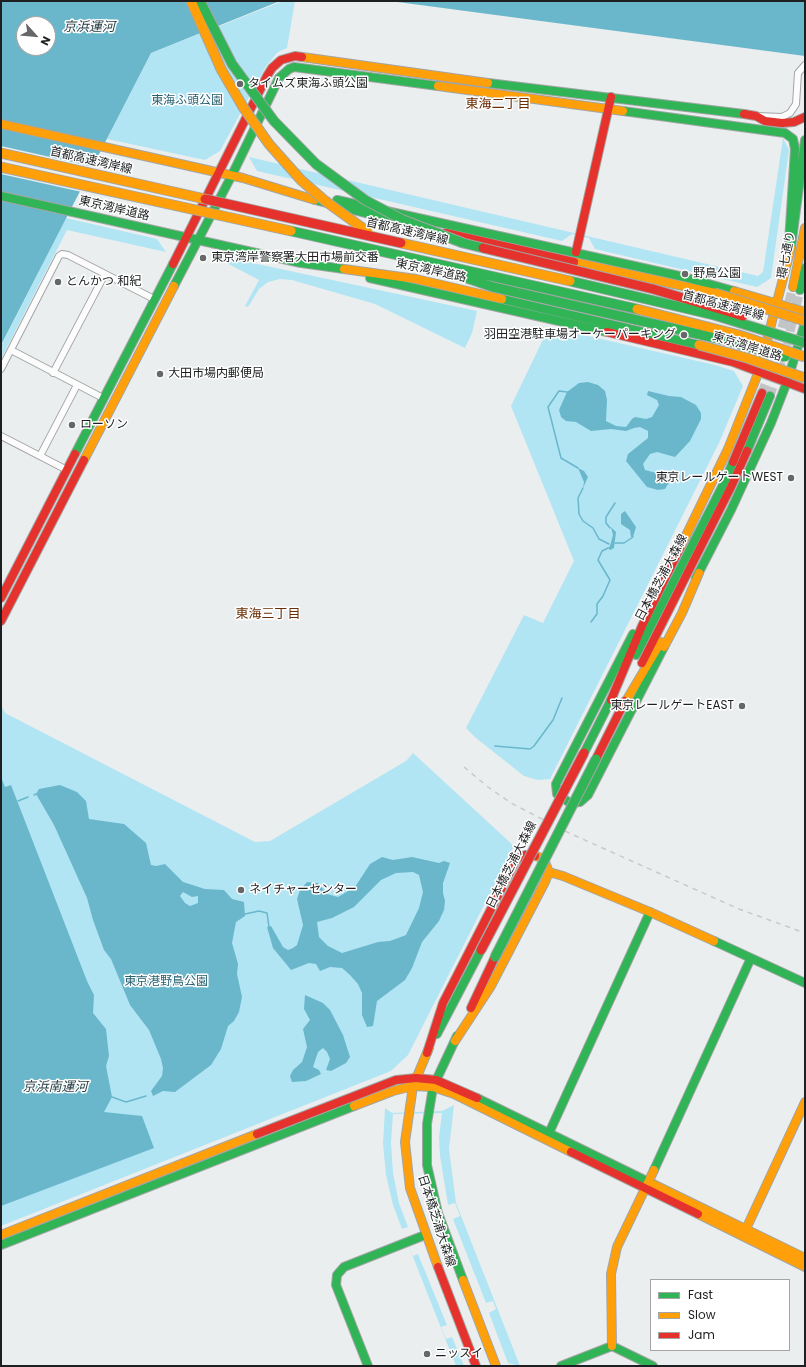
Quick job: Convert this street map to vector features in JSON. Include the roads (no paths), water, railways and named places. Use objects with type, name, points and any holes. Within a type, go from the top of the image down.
[{"type":"main road","points":[[191,1],[225,75],[243,108],[269,144],[301,180],[324,200],[380,240],[435,267],[493,287],[724,340],[805,364]]},
{"type":"main road","points":[[200,1],[232,64],[274,121],[302,151],[326,172],[378,207],[422,228],[507,256],[652,289],[745,316],[805,336]]},
{"type":"main road","points":[[1,598],[187,237],[267,76],[276,64],[289,57],[350,63],[480,82],[756,116],[765,121],[787,123],[800,120],[805,117]]},
{"type":"main road","points":[[1,621],[232,176],[279,78],[285,71],[294,67],[782,132],[791,137],[794,142],[795,149],[789,220],[790,256]]},
{"type":"main road","points":[[576,252],[611,97]]},
{"type":"main road","points":[[1,124],[218,172],[276,187],[576,252],[700,281],[805,312]]},
{"type":"main road","points":[[611,700],[642,626],[728,449],[759,371],[790,256],[805,140]]},
{"type":"main road","name":"首都高速湾岸線","points":[[1,153],[612,290],[714,315],[805,343]]},
{"type":"main road","name":"首都高速湾岸線","points":[[1,167],[650,312],[739,335],[805,356]]},
{"type":"main road","points":[[276,187],[343,208],[392,221],[714,293],[805,322],[787,382],[753,465],[699,573],[623,706]]},
{"type":"main road","name":"東京湾岸道路","points":[[1,196],[301,263],[408,278],[699,345],[747,358],[805,378]]},
{"type":"main road","name":"環七通り","points":[[805,228],[797,289],[805,268]]},
{"type":"main road","points":[[329,266],[372,279],[636,338],[733,362],[805,388]]},
{"type":"main road","name":"日本橋芝浦大森線","points":[[476,1366],[425,1235],[410,1188],[407,1166],[407,1119],[414,1082],[427,1053],[682,567],[766,395],[732,485],[651,643],[623,706],[495,957],[435,1084],[427,1124],[426,1145],[427,1165],[433,1198],[496,1366]]},
{"type":"main road","points":[[672,564],[653,595],[558,779],[556,784],[557,794],[565,801],[576,804],[588,795],[682,613],[699,573]]},
{"type":"main road","points":[[427,1053],[443,1003],[516,862],[521,856],[534,855],[545,862],[549,872],[546,882],[491,986],[455,1041]]},
{"type":"main road","points":[[549,872],[570,878],[650,912],[805,983]]},
{"type":"main road","points":[[549,1133],[650,912]]},
{"type":"main road","points":[[612,1346],[611,1291],[613,1260],[617,1247],[751,958]]},
{"type":"main road","points":[[1,1235],[396,1080],[457,1088],[549,1133],[805,1267]]},
{"type":"main road","points":[[1,1245],[414,1082]]},
{"type":"main road","points":[[435,1084],[805,1258]]},
{"type":"main road","points":[[746,1229],[805,1102]]},
{"type":"main road","points":[[368,1366],[336,1285],[337,1275],[344,1267],[425,1235]]},
{"type":"main road","points":[[561,1366],[612,1346],[653,1366]]},
{"type":"street","points":[[756,116],[782,117],[790,113],[796,104],[798,73],[805,65]]},
{"type":"street","points":[[1,368],[59,256],[68,255],[154,299]]},
{"type":"street","points":[[53,373],[105,274]]},
{"type":"street","points":[[10,350],[104,398]]},
{"type":"street","points":[[40,456],[77,385]]},
{"type":"street","points":[[1,436],[67,470]]},
{"type":"water","name":"京浜運河","points":[[1,1],[280,1],[151,53],[1,345]]},
{"type":"water","points":[[390,1],[805,1],[805,56]]},
{"type":"water","points":[[588,382],[598,385],[605,391],[607,400],[606,421],[616,426],[626,427],[635,417],[646,419],[652,417],[659,405],[657,400],[647,395],[648,391],[681,397],[696,405],[701,413],[701,419],[690,441],[675,457],[657,452],[650,454],[643,464],[645,470],[668,476],[670,481],[665,489],[658,490],[647,487],[626,461],[628,454],[648,438],[648,431],[640,427],[626,431],[611,429],[591,431],[576,422],[566,421],[561,417],[559,410],[567,392],[579,383]]},
{"type":"water","points":[[578,468],[584,471],[588,477],[583,488],[584,482]]},
{"type":"water","points":[[625,511],[636,527],[633,537],[631,537],[630,530],[621,524],[621,514]]},
{"type":"water","points":[[611,527],[616,532],[614,548],[610,550],[608,548],[613,535]]},
{"type":"water","name":"京浜南運河","points":[[1,777],[5,787],[11,785],[87,981],[94,995],[93,1013],[106,1029],[109,1056],[106,1066],[112,1097],[104,1112],[142,1116],[154,1148],[1,1206]]},
{"type":"water","points":[[60,785],[77,792],[86,801],[89,819],[124,824],[146,843],[151,865],[156,866],[165,864],[183,882],[205,889],[224,890],[232,899],[244,902],[245,916],[236,922],[232,943],[238,964],[237,974],[242,997],[239,1012],[234,1021],[228,1026],[221,1049],[211,1065],[175,1092],[163,1091],[153,1096],[151,1091],[162,1076],[163,1068],[161,1059],[149,1030],[130,1005],[111,959],[104,950],[87,898],[54,825],[36,794],[39,789]],"holes":[[[183,892],[192,897],[198,896],[198,903],[190,906],[185,903],[180,896]]]},
{"type":"water","points":[[382,857],[393,860],[412,857],[439,863],[444,861],[450,863],[443,883],[445,901],[444,910],[439,921],[422,942],[412,968],[405,980],[377,1001],[373,1026],[367,1027],[362,1015],[362,993],[358,984],[350,975],[342,968],[330,967],[320,971],[316,964],[309,963],[291,970],[273,948],[267,927],[271,926],[283,947],[288,950],[293,948],[297,945],[303,925],[297,899],[300,890],[307,882],[318,883],[327,894],[338,897],[355,887],[370,864]],"holes":[[[413,872],[419,875],[423,892],[419,908],[406,935],[390,941],[378,942],[342,953],[328,946],[319,937],[317,922],[332,918],[354,907],[381,880],[396,873]]]},
{"type":"water","points":[[305,995],[323,1003],[330,1010],[343,1035],[350,1057],[346,1063],[331,1071],[326,1070],[330,1059],[327,1052],[323,1048],[318,1052],[313,1067],[319,1070],[321,1074],[306,1081],[292,1082],[290,1076],[293,1070],[302,1062],[307,1047],[303,1029],[310,1020],[304,1009]]},
{"type":"waterway","points":[[567,392],[559,391],[548,407],[561,458],[578,468]]},
{"type":"waterway","points":[[583,488],[578,498],[579,514],[583,521],[593,528],[599,539],[609,544]]},
{"type":"waterway","points":[[610,528],[606,523],[606,517],[615,503]]},
{"type":"waterway","points":[[615,543],[624,543],[633,537]]},
{"type":"waterway","points":[[591,622],[597,614],[597,604],[603,596],[610,580],[598,560],[602,551],[608,548]]},
{"type":"waterway","points":[[495,746],[530,749],[534,746],[553,720],[562,698]]},
{"type":"waterway","points":[[18,801],[28,797]]},
{"type":"waterway","points":[[245,914],[259,911],[267,913],[269,927]]},
{"type":"waterway","points":[[112,1097],[126,1102],[146,1096]]},
{"type":"tunnel","points":[[775,354],[793,287]]},
{"type":"tunnel","points":[[770,396],[787,344],[800,290]]},
{"type":"tunnel","points":[[762,393],[770,370]]},
{"type":"railway","points":[[464,767],[488,787],[511,803],[569,833],[739,909],[805,933]]},
{"type":"place","name":"タイムズ東海ふ頭公園","points":[[240,84]]},
{"type":"place","name":"東京湾岸警察署大田市場前交番","points":[[203,258]]},
{"type":"place","name":"野鳥公園","points":[[685,274]]},
{"type":"place","name":"とんかつ 和紀","points":[[58,282]]},
{"type":"place","name":"羽田空港駐車場オーケーパーキング","points":[[684,335]]},
{"type":"place","name":"大田市場内郵便局","points":[[160,374]]},
{"type":"place","name":"ローソン","points":[[72,425]]},
{"type":"place","name":"東京レールゲートWEST","points":[[791,478]]},
{"type":"place","name":"東京レールゲートEAST","points":[[742,706]]},
{"type":"place","name":"ネイチャーセンター","points":[[241,890]]},
{"type":"place","name":"ニッスイ","points":[[427,1354]]},
{"type":"district","name":"東海二丁目","points":[[498,105]]},
{"type":"district","name":"東海三丁目","points":[[268,615]]},
{"type":"park label","name":"東海ふ頭公園","points":[[187,101]]},
{"type":"park label","name":"東京港野鳥公園","points":[[166,982]]}]
